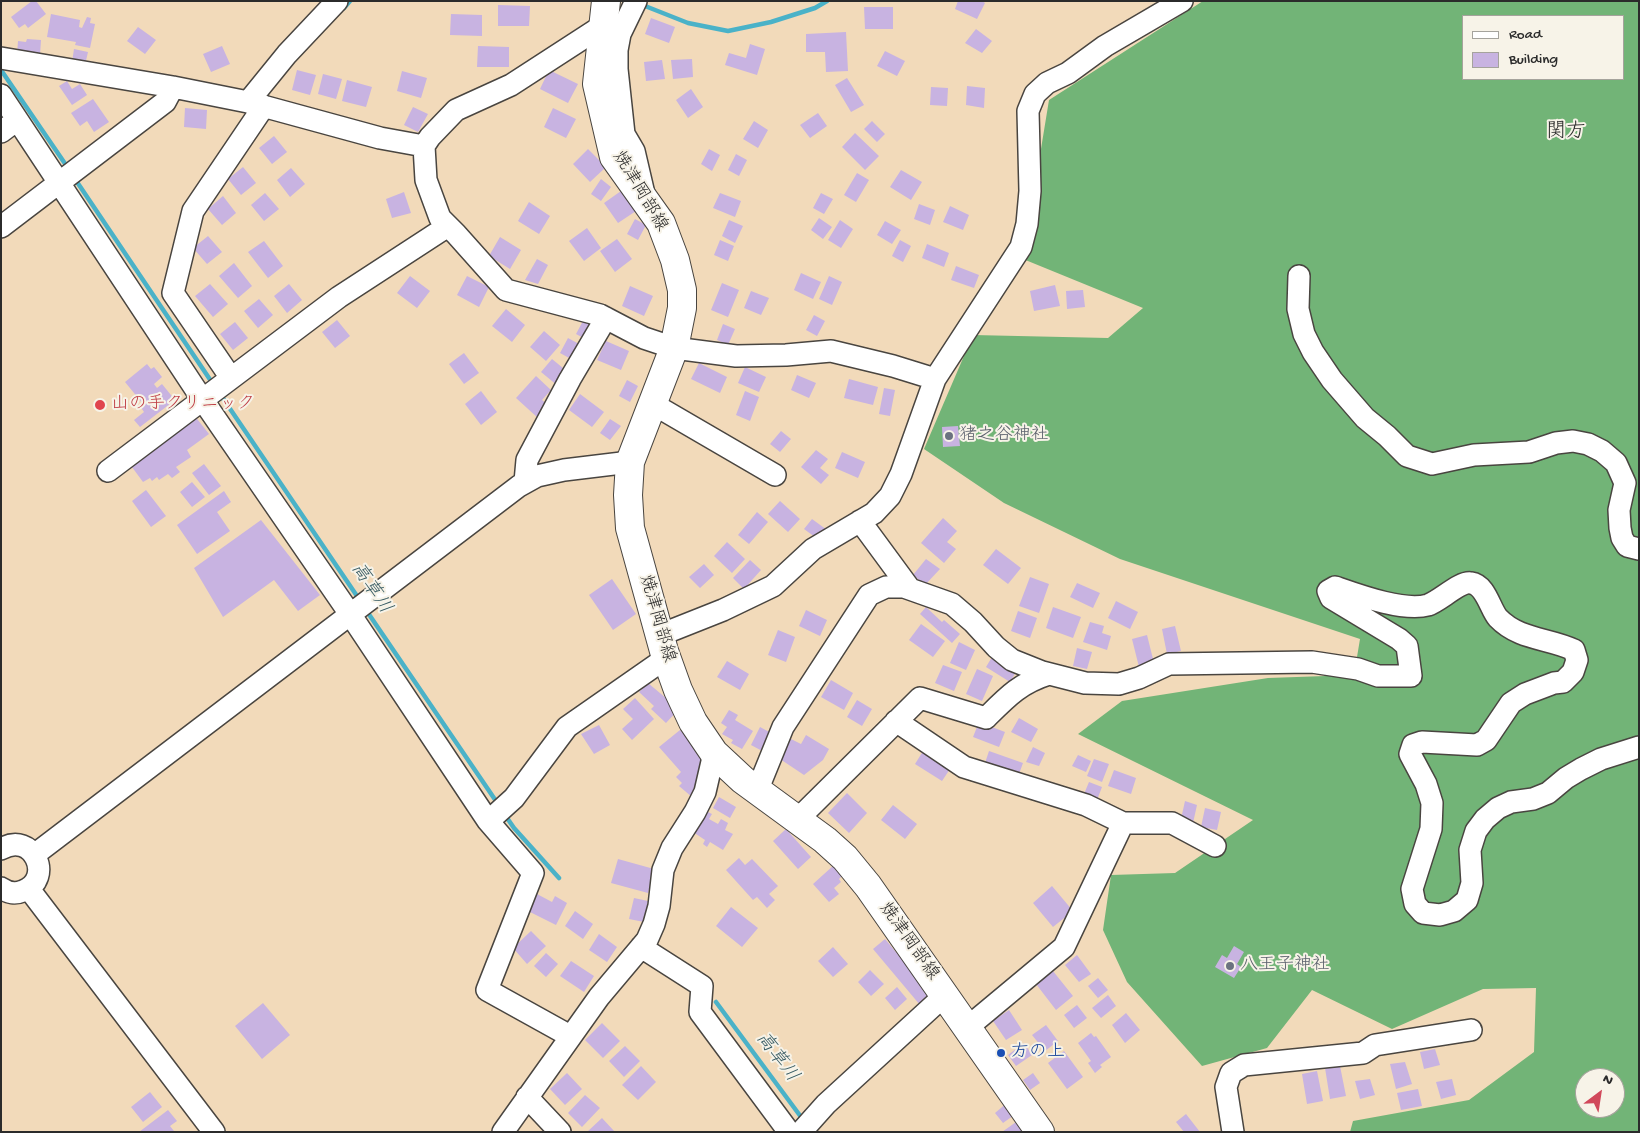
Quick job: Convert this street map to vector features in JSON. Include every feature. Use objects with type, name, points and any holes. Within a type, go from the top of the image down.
[{"type":"main road","name":"焼津岡部線","points":[[604,14],[597,84],[614,157],[661,224],[675,260],[682,290],[682,308],[674,348],[630,462],[628,495],[630,528],[663,647],[678,690],[693,722],[714,753],[726,766],[825,840],[851,865],[968,1027],[1040,1132]]},
{"type":"street","points":[[228,380],[173,293],[193,211],[287,54],[337,1]]},
{"type":"street","points":[[636,1],[620,34],[617,50],[617,69],[624,134],[634,151],[647,204]]},
{"type":"street","points":[[493,817],[514,798],[567,726],[663,647],[724,610],[773,586],[813,549],[874,513],[890,496],[901,474],[935,379],[1021,247],[1027,224],[1030,191],[1028,112],[1036,94],[1047,83],[1068,73],[1105,46],[1182,1]]},
{"type":"street","points":[[604,14],[511,85],[456,110],[430,137],[424,146],[426,180],[440,218],[506,290],[600,315],[644,338],[674,348],[736,356],[786,355],[831,351],[893,366],[935,379]]},
{"type":"street","points":[[4,56],[256,104],[380,138],[424,146]]},
{"type":"street","points":[[1,227],[165,102],[173,87]]},
{"type":"street","points":[[1,95],[9,126],[63,181],[205,397],[352,613],[488,821],[533,873],[487,990],[570,1036]]},
{"type":"street","points":[[108,471],[339,297],[448,226]]},
{"type":"street","points":[[1299,276],[1298,308],[1304,334],[1313,352],[1332,380],[1365,418],[1407,456],[1432,464],[1474,455],[1529,452],[1556,443],[1573,441],[1588,444],[1602,451],[1616,463],[1625,483],[1619,510],[1622,538],[1627,546],[1639,549]]},
{"type":"street","points":[[525,482],[527,460],[570,379],[606,318]]},
{"type":"street","points":[[653,404],[775,474]]},
{"type":"street","points":[[34,855],[525,482],[537,476],[555,472],[630,462]]},
{"type":"street","points":[[860,522],[910,589]]},
{"type":"street","points":[[757,791],[783,727],[869,595],[886,587],[904,587],[952,604],[1012,660],[1049,674],[1085,683],[1119,684],[1140,678],[1169,664],[1312,662],[1358,670],[1378,676],[1411,676],[1407,646],[1399,639],[1331,598],[1328,591],[1335,587],[1374,600],[1403,606],[1426,605],[1462,584],[1470,582],[1478,585],[1498,618],[1517,632],[1539,640],[1561,644],[1574,650],[1577,660],[1572,672],[1563,682],[1554,683],[1525,694],[1511,703],[1486,740],[1477,745],[1422,742],[1412,745],[1410,754],[1426,784],[1432,803],[1430,829],[1412,889],[1415,904],[1423,913],[1440,915],[1454,911],[1467,900],[1472,883],[1470,850],[1476,832],[1498,808],[1511,802],[1533,799],[1548,793],[1566,778],[1581,769],[1601,759],[1639,747]]},
{"type":"street","points":[[798,819],[920,698],[986,718],[1014,690],[1032,679],[1049,674]]},
{"type":"street","points":[[896,721],[964,767],[1086,805],[1123,823],[1172,823],[1214,846]]},
{"type":"street","points":[[503,1132],[599,997],[647,940],[659,906],[663,870],[672,848],[695,812],[705,792],[714,753]]},
{"type":"street","points":[[968,1027],[1064,947],[1123,823]]},
{"type":"street","points":[[1,849],[13,844],[28,848],[39,866],[39,874],[36,881],[29,889],[19,893],[12,893],[1,888]]},
{"type":"street","points":[[29,889],[214,1132]]},
{"type":"street","points":[[641,947],[702,986],[700,1012],[802,1128],[945,995]]},
{"type":"street","points":[[1233,1132],[1226,1087],[1231,1073],[1244,1065],[1363,1053],[1375,1045],[1471,1030]]},
{"type":"street","points":[[527,1098],[560,1132]]},
{"type":"green space","points":[[1203,1],[1639,1],[1639,1132],[1350,1132],[1353,1121],[1469,1100],[1534,1052],[1536,988],[1483,989],[1392,1029],[1312,990],[1267,1048],[1202,1066],[1127,982],[1103,930],[1111,875],[1175,873],[1253,820],[1078,734],[1122,701],[1268,678],[1354,675],[1360,639],[1120,559],[1004,503],[924,449],[973,335],[1108,338],[1143,308],[1023,259],[1049,100]]},
{"type":"building","points":[[32,1],[36,1],[46,14],[28,28],[25,24],[19,28],[11,17]]},
{"type":"building","points":[[958,1],[982,1],[985,3],[977,19],[955,9]]},
{"type":"building","points":[[498,5],[530,6],[529,26],[498,26]]},
{"type":"building","points":[[864,7],[893,7],[893,29],[865,29]]},
{"type":"building","points":[[51,14],[80,20],[79,27],[82,28],[87,17],[91,18],[90,23],[95,24],[90,48],[75,45],[76,42],[47,37]]},
{"type":"building","points":[[451,14],[482,15],[482,36],[450,35]]},
{"type":"building","points":[[651,18],[675,27],[669,43],[645,34]]},
{"type":"building","points":[[138,27],[156,40],[145,54],[127,41]]},
{"type":"building","points":[[976,29],[992,41],[982,53],[965,43]]},
{"type":"building","points":[[846,32],[848,71],[826,72],[825,52],[806,52],[806,34]]},
{"type":"building","points":[[27,39],[41,40],[40,55],[17,55],[18,41],[26,42]]},
{"type":"building","points":[[750,44],[765,49],[757,75],[725,65],[729,53],[746,58]]},
{"type":"building","points":[[222,46],[230,64],[211,72],[203,54]]},
{"type":"building","points":[[478,46],[509,47],[509,67],[477,67]]},
{"type":"building","points":[[74,49],[88,52],[85,65],[72,62]]},
{"type":"building","points":[[885,51],[905,61],[897,76],[877,66]]},
{"type":"building","points":[[692,59],[693,77],[673,79],[671,60]]},
{"type":"building","points":[[662,60],[665,79],[646,81],[644,62]]},
{"type":"building","points":[[297,70],[316,75],[310,95],[292,90]]},
{"type":"building","points":[[549,70],[578,84],[568,103],[540,89]]},
{"type":"building","points":[[402,71],[427,78],[421,98],[397,91]]},
{"type":"building","points":[[323,74],[342,79],[336,99],[318,94]]},
{"type":"building","points":[[847,78],[864,105],[851,112],[835,85]]},
{"type":"building","points":[[347,80],[372,87],[366,107],[342,101]]},
{"type":"building","points":[[67,81],[72,89],[80,84],[87,95],[72,105],[59,86]]},
{"type":"building","points":[[967,86],[985,88],[984,108],[966,105]]},
{"type":"building","points":[[931,87],[948,88],[947,106],[930,105]]},
{"type":"building","points":[[691,89],[703,107],[688,118],[676,100]]},
{"type":"building","points":[[93,99],[109,122],[94,132],[87,121],[80,126],[71,113]]},
{"type":"building","points":[[413,107],[428,114],[418,132],[404,125]]},
{"type":"building","points":[[185,108],[207,110],[206,129],[184,127]]},
{"type":"building","points":[[553,108],[576,119],[566,138],[544,127]]},
{"type":"building","points":[[818,113],[827,126],[810,138],[800,125]]},
{"type":"building","points":[[754,121],[768,130],[758,148],[743,139]]},
{"type":"building","points":[[872,121],[885,134],[877,142],[864,129]]},
{"type":"building","points":[[855,133],[879,156],[865,170],[842,147]]},
{"type":"building","points":[[274,136],[287,152],[272,164],[259,148]]},
{"type":"building","points":[[588,149],[606,167],[590,182],[573,164]]},
{"type":"building","points":[[709,149],[720,155],[712,171],[701,164]]},
{"type":"building","points":[[736,154],[747,160],[739,176],[728,170]]},
{"type":"building","points":[[243,167],[256,183],[241,195],[228,179]]},
{"type":"building","points":[[291,168],[305,184],[290,197],[277,180]]},
{"type":"building","points":[[901,170],[922,182],[911,200],[890,187]]},
{"type":"building","points":[[857,173],[869,180],[856,202],[844,195]]},
{"type":"building","points":[[601,179],[611,187],[601,201],[591,194]]},
{"type":"building","points":[[621,191],[636,211],[618,223],[604,203]]},
{"type":"building","points":[[404,192],[411,213],[392,218],[386,199]]},
{"type":"building","points":[[265,193],[279,209],[264,221],[251,205]]},
{"type":"building","points":[[720,193],[741,201],[735,217],[713,208]]},
{"type":"building","points":[[821,193],[833,199],[824,214],[813,208]]},
{"type":"building","points":[[223,196],[236,213],[222,225],[208,209]]},
{"type":"building","points":[[529,202],[550,216],[539,234],[518,221]]},
{"type":"building","points":[[919,204],[935,210],[930,225],[914,219]]},
{"type":"building","points":[[950,206],[969,215],[963,230],[943,222]]},
{"type":"building","points":[[819,218],[832,227],[823,239],[811,230]]},
{"type":"building","points":[[635,219],[646,225],[638,240],[627,234]]},
{"type":"building","points":[[729,220],[743,226],[735,243],[722,236]]},
{"type":"building","points":[[840,220],[853,229],[841,248],[828,240]]},
{"type":"building","points":[[885,221],[901,230],[892,244],[877,235]]},
{"type":"building","points":[[587,228],[601,248],[584,261],[569,241]]},
{"type":"building","points":[[208,236],[222,252],[207,264],[193,248]]},
{"type":"building","points":[[500,237],[521,250],[510,269],[489,256]]},
{"type":"building","points":[[617,239],[632,259],[615,272],[600,251]]},
{"type":"building","points":[[720,240],[734,246],[728,261],[714,255]]},
{"type":"building","points":[[900,240],[911,246],[903,262],[892,256]]},
{"type":"building","points":[[264,241],[283,266],[268,278],[248,252]]},
{"type":"building","points":[[927,244],[949,253],[944,267],[922,258]]},
{"type":"building","points":[[537,259],[548,265],[538,284],[525,280]]},
{"type":"building","points":[[234,263],[252,286],[238,298],[219,276]]},
{"type":"building","points":[[956,266],[979,275],[974,288],[951,280]]},
{"type":"building","points":[[801,273],[821,282],[813,299],[794,290]]},
{"type":"building","points":[[410,276],[430,291],[417,308],[397,293]]},
{"type":"building","points":[[467,276],[489,287],[479,307],[457,295]]},
{"type":"building","points":[[829,276],[842,282],[832,305],[819,299]]},
{"type":"building","points":[[722,283],[739,290],[728,317],[711,310]]},
{"type":"building","points":[[210,284],[228,304],[213,317],[195,296]]},
{"type":"building","points":[[289,284],[302,300],[287,313],[274,296]]},
{"type":"building","points":[[1055,285],[1060,306],[1034,311],[1030,291]]},
{"type":"building","points":[[630,286],[653,296],[644,316],[622,306]]},
{"type":"building","points":[[1083,290],[1085,307],[1067,309],[1066,291]]},
{"type":"building","points":[[751,291],[769,298],[761,315],[744,308]]},
{"type":"building","points":[[259,299],[273,315],[258,328],[244,311]]},
{"type":"building","points":[[506,309],[525,325],[512,342],[492,326]]},
{"type":"building","points":[[814,315],[825,321],[817,336],[806,330]]},
{"type":"building","points":[[584,319],[595,324],[587,340],[576,334]]},
{"type":"building","points":[[337,320],[350,336],[335,348],[322,332]]},
{"type":"building","points":[[235,322],[248,338],[233,350],[220,334]]},
{"type":"building","points":[[723,324],[735,329],[728,345],[717,340]]},
{"type":"building","points":[[544,331],[560,345],[546,361],[530,347]]},
{"type":"building","points":[[568,338],[579,344],[571,359],[560,353]]},
{"type":"building","points":[[606,341],[629,351],[621,370],[597,360]]},
{"type":"building","points":[[464,353],[479,373],[464,384],[449,364]]},
{"type":"building","points":[[552,359],[569,373],[558,386],[541,372]]},
{"type":"building","points":[[699,363],[727,377],[720,393],[691,379]]},
{"type":"building","points":[[147,364],[151,369],[154,367],[162,377],[154,384],[157,388],[162,384],[175,400],[140,427],[134,420],[144,412],[140,406],[143,404],[125,382]]},
{"type":"building","points":[[745,367],[766,377],[759,392],[738,383]]},
{"type":"building","points":[[797,375],[816,383],[809,398],[791,390]]},
{"type":"building","points":[[536,376],[551,390],[542,400],[549,406],[538,418],[516,398]]},
{"type":"building","points":[[849,379],[878,387],[873,405],[844,398]]},
{"type":"building","points":[[627,380],[638,386],[630,402],[619,396]]},
{"type":"building","points":[[884,388],[895,390],[890,416],[879,414]]},
{"type":"building","points":[[481,391],[497,412],[481,425],[465,404]]},
{"type":"building","points":[[745,391],[759,397],[750,421],[736,415]]},
{"type":"building","points":[[580,394],[604,412],[592,427],[569,410]]},
{"type":"building","points":[[194,415],[209,434],[187,450],[191,457],[176,467],[180,472],[172,478],[168,474],[159,480],[157,477],[152,481],[150,478],[143,482],[129,463]]},
{"type":"building","points":[[610,419],[621,426],[610,440],[600,433]]},
{"type":"building","points":[[958,426],[960,446],[943,447],[942,427]]},
{"type":"building","points":[[781,431],[791,439],[780,452],[770,444]]},
{"type":"building","points":[[816,450],[828,459],[820,468],[829,475],[821,484],[801,467]]},
{"type":"building","points":[[842,452],[865,462],[858,478],[835,468]]},
{"type":"building","points":[[204,464],[221,486],[209,495],[192,473]]},
{"type":"building","points":[[192,482],[205,497],[192,507],[180,492]]},
{"type":"building","points":[[146,490],[166,516],[151,527],[132,501]]},
{"type":"building","points":[[224,491],[231,502],[217,512],[230,531],[197,554],[177,525]]},
{"type":"building","points":[[780,501],[800,519],[788,532],[768,514]]},
{"type":"building","points":[[757,512],[768,522],[749,544],[738,535]]},
{"type":"building","points":[[943,518],[957,531],[947,542],[956,549],[944,563],[921,543]]},
{"type":"building","points":[[812,519],[827,530],[819,540],[804,529]]},
{"type":"building","points":[[261,520],[320,595],[298,611],[274,580],[223,617],[194,568]]},
{"type":"building","points":[[727,542],[745,559],[732,573],[714,556]]},
{"type":"building","points":[[996,549],[1021,568],[1008,584],[983,565]]},
{"type":"building","points":[[926,559],[940,569],[925,585],[913,575]]},
{"type":"building","points":[[750,560],[761,570],[744,589],[733,578]]},
{"type":"building","points":[[704,564],[714,575],[700,588],[689,577]]},
{"type":"building","points":[[1030,577],[1049,584],[1039,613],[1019,606]]},
{"type":"building","points":[[612,579],[636,614],[613,630],[589,595]]},
{"type":"building","points":[[1077,583],[1100,593],[1093,608],[1070,597]]},
{"type":"building","points":[[1116,601],[1138,612],[1130,629],[1108,618]]},
{"type":"building","points":[[926,607],[942,622],[944,620],[960,634],[952,643],[920,614]]},
{"type":"building","points":[[1053,607],[1081,617],[1073,638],[1046,628]]},
{"type":"building","points":[[806,610],[827,620],[820,636],[799,626]]},
{"type":"building","points":[[1018,611],[1037,618],[1030,638],[1011,631]]},
{"type":"building","points":[[1090,622],[1104,626],[1102,633],[1111,636],[1107,650],[1083,642]]},
{"type":"building","points":[[921,624],[945,641],[933,657],[909,640]]},
{"type":"building","points":[[1175,626],[1181,651],[1167,654],[1162,629]]},
{"type":"building","points":[[778,630],[795,637],[786,662],[768,655]]},
{"type":"building","points":[[1147,635],[1154,663],[1139,667],[1132,639]]},
{"type":"building","points":[[959,642],[975,650],[966,670],[950,663]]},
{"type":"building","points":[[1077,648],[1092,652],[1087,669],[1073,666]]},
{"type":"building","points":[[992,657],[1016,672],[1010,682],[986,667]]},
{"type":"building","points":[[727,661],[749,674],[740,690],[717,677]]},
{"type":"building","points":[[943,665],[962,672],[954,691],[935,683]]},
{"type":"building","points":[[977,669],[993,676],[982,701],[966,694]]},
{"type":"building","points":[[831,680],[853,693],[844,710],[821,697]]},
{"type":"building","points":[[648,683],[679,709],[666,723],[651,709],[654,706],[639,692]]},
{"type":"building","points":[[635,698],[654,719],[632,740],[622,729],[633,719],[623,709]]},
{"type":"building","points":[[857,700],[872,709],[862,726],[847,717]]},
{"type":"building","points":[[729,710],[738,715],[735,720],[753,731],[742,749],[731,743],[733,740],[722,734],[727,727],[721,723]]},
{"type":"building","points":[[1019,718],[1038,729],[1031,742],[1011,732]]},
{"type":"building","points":[[979,722],[1005,732],[999,747],[973,737]]},
{"type":"building","points":[[599,725],[610,745],[594,754],[581,734]]},
{"type":"building","points":[[760,727],[773,734],[764,752],[751,745]]},
{"type":"building","points":[[680,730],[705,757],[699,788],[692,797],[679,786],[682,783],[676,777],[681,772],[659,747]]},
{"type":"building","points":[[806,735],[829,749],[823,760],[804,775],[780,759],[791,739],[801,744]]},
{"type":"building","points":[[1033,747],[1045,753],[1039,766],[1026,762]]},
{"type":"building","points":[[925,748],[952,766],[942,781],[915,764]]},
{"type":"building","points":[[989,751],[1023,763],[1019,774],[985,763]]},
{"type":"building","points":[[1078,755],[1091,761],[1086,772],[1072,766]]},
{"type":"building","points":[[1094,759],[1109,764],[1102,782],[1087,776]]},
{"type":"building","points":[[1114,770],[1136,778],[1131,794],[1108,786]]},
{"type":"building","points":[[1089,782],[1102,787],[1097,800],[1084,794]]},
{"type":"building","points":[[847,793],[867,813],[849,833],[828,813]]},
{"type":"building","points":[[719,797],[736,807],[730,818],[713,808]]},
{"type":"building","points":[[1185,801],[1197,805],[1193,823],[1181,819]]},
{"type":"building","points":[[893,805],[917,824],[905,839],[881,820]]},
{"type":"building","points":[[1205,808],[1221,812],[1217,830],[1201,827]]},
{"type":"building","points":[[706,811],[712,814],[709,819],[718,824],[721,819],[728,823],[725,830],[733,834],[723,850],[710,842],[707,847],[703,844],[705,840],[693,832]]},
{"type":"building","points":[[786,829],[811,857],[798,869],[773,841]]},
{"type":"building","points":[[739,858],[745,865],[752,859],[778,886],[769,894],[775,900],[767,908],[757,897],[753,900],[726,870]]},
{"type":"building","points":[[618,859],[654,869],[648,893],[611,883]]},
{"type":"building","points":[[834,865],[843,875],[839,879],[841,882],[834,888],[839,894],[829,902],[813,884]]},
{"type":"building","points":[[1052,886],[1073,911],[1053,927],[1033,903]]},
{"type":"building","points":[[537,894],[552,902],[555,896],[567,903],[556,925],[528,911]]},
{"type":"building","points":[[634,898],[648,901],[644,922],[629,919]]},
{"type":"building","points":[[731,907],[758,928],[742,947],[716,926]]},
{"type":"building","points":[[575,911],[593,924],[583,939],[565,926]]},
{"type":"building","points":[[531,931],[546,946],[527,964],[513,948]]},
{"type":"building","points":[[599,934],[617,947],[607,962],[589,950]]},
{"type":"building","points":[[885,939],[932,995],[920,1005],[873,949]]},
{"type":"building","points":[[1234,946],[1244,952],[1237,964],[1241,967],[1234,978],[1215,967],[1222,955],[1227,958]]},
{"type":"building","points":[[833,947],[848,964],[833,977],[818,961]]},
{"type":"building","points":[[546,953],[558,964],[546,977],[534,966]]},
{"type":"building","points":[[1077,955],[1091,974],[1079,982],[1065,965]]},
{"type":"building","points":[[571,961],[594,976],[584,992],[560,976]]},
{"type":"building","points":[[870,970],[884,984],[871,996],[858,982]]},
{"type":"building","points":[[1053,971],[1073,996],[1056,1010],[1036,984]]},
{"type":"building","points":[[1098,978],[1108,990],[1098,998],[1088,986]]},
{"type":"building","points":[[897,987],[907,999],[895,1010],[885,998]]},
{"type":"building","points":[[1108,995],[1116,1006],[1101,1018],[1092,1008]]},
{"type":"building","points":[[263,1003],[290,1035],[262,1059],[235,1026]]},
{"type":"building","points":[[1077,1005],[1087,1018],[1074,1028],[1064,1015]]},
{"type":"building","points":[[1009,1010],[1022,1030],[1006,1040],[993,1021]]},
{"type":"building","points":[[1126,1013],[1140,1030],[1125,1043],[1112,1025]]},
{"type":"building","points":[[602,1023],[620,1041],[603,1058],[585,1040]]},
{"type":"building","points":[[1046,1025],[1058,1041],[1045,1051],[1032,1035]]},
{"type":"building","points":[[1091,1033],[1094,1037],[1096,1036],[1111,1057],[1100,1065],[1102,1067],[1095,1073],[1088,1063],[1091,1061],[1078,1043]]},
{"type":"building","points":[[1024,1043],[1032,1055],[1016,1066],[1008,1055]]},
{"type":"building","points":[[625,1046],[640,1061],[624,1077],[609,1061]]},
{"type":"building","points":[[1435,1049],[1440,1065],[1424,1069],[1420,1052]]},
{"type":"building","points":[[1064,1051],[1083,1077],[1067,1089],[1048,1063]]},
{"type":"building","points":[[1405,1062],[1412,1084],[1396,1089],[1390,1064]]},
{"type":"building","points":[[641,1066],[656,1082],[638,1100],[622,1085]]},
{"type":"building","points":[[1340,1066],[1346,1096],[1330,1099],[1325,1068]]},
{"type":"building","points":[[1317,1071],[1323,1101],[1307,1104],[1302,1074]]},
{"type":"building","points":[[567,1073],[582,1089],[565,1105],[550,1089]]},
{"type":"building","points":[[1033,1073],[1040,1083],[1030,1090],[1023,1080]]},
{"type":"building","points":[[1370,1079],[1375,1095],[1360,1099],[1355,1081]]},
{"type":"building","points":[[1452,1079],[1456,1095],[1441,1099],[1436,1082]]},
{"type":"building","points":[[1418,1089],[1422,1106],[1401,1110],[1397,1093]]},
{"type":"building","points":[[150,1092],[162,1107],[143,1122],[131,1107]]},
{"type":"building","points":[[585,1095],[600,1108],[582,1127],[568,1113]]},
{"type":"building","points":[[1008,1102],[1017,1113],[1003,1123],[995,1113]]},
{"type":"building","points":[[168,1110],[177,1121],[170,1126],[174,1131],[139,1132]]},
{"type":"building","points":[[1186,1114],[1200,1132],[1184,1132],[1176,1122]]},
{"type":"building","points":[[602,1118],[615,1132],[587,1132]]},
{"type":"building","points":[[1016,1122],[1024,1132],[1002,1132]]},
{"type":"waterway","points":[[344,8],[350,1]]},
{"type":"waterway","points":[[640,4],[688,23],[728,31],[771,22],[815,8],[827,1]]},
{"type":"waterway","points":[[1,70],[68,168]]},
{"type":"waterway","points":[[75,179],[213,384]]},
{"type":"waterway","name":"高草川","points":[[220,394],[359,599]]},
{"type":"waterway","name":"高草川","points":[[366,610],[498,804]]},
{"type":"waterway","name":"高草川","points":[[505,815],[514,828],[559,878]]},
{"type":"waterway","name":"高草川","points":[[716,1002],[804,1121]]},
{"type":"place","name":"山の手クリニック","points":[[100,405]]},
{"type":"place","name":"猪之谷神社","points":[[949,436]]},
{"type":"place","name":"八王子神社","points":[[1230,966]]},
{"type":"place","name":"方の上","points":[[1001,1053]]},
{"type":"district","name":"関方","points":[[1566,133]]}]
